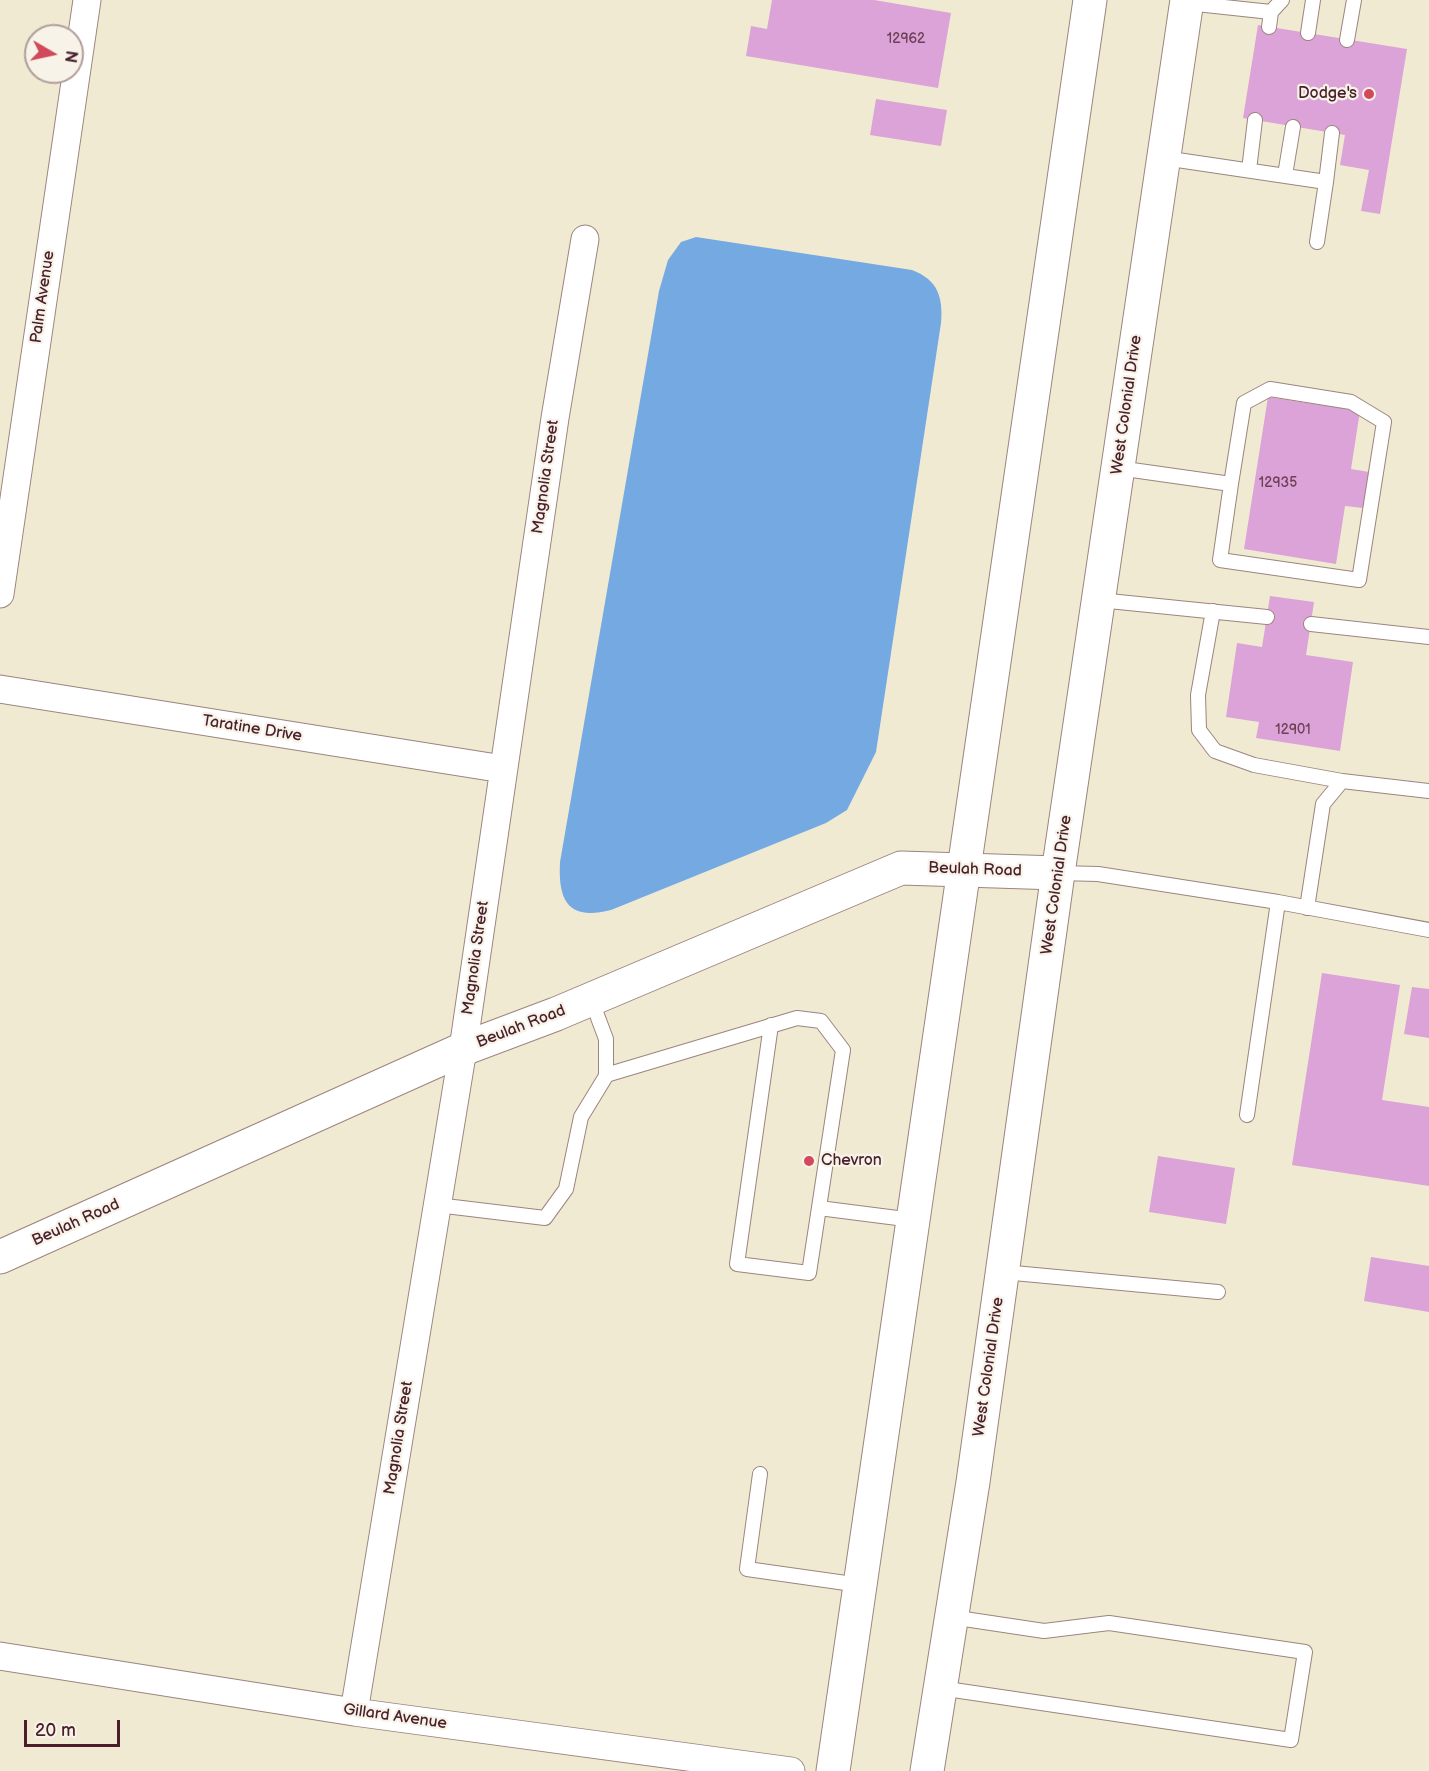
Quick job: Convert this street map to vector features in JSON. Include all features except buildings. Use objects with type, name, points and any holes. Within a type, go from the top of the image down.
[{"type":"main road","points":[[832,1771],[1026,424],[1090,0]]},
{"type":"main road","name":"West Colonial Drive","points":[[927,1771],[973,1482],[1058,873],[1187,1]]},
{"type":"main road","name":"Beulah Road","points":[[0,1257],[463,1049],[591,999],[901,867],[1058,873]]},
{"type":"street","name":"Palm Avenue","points":[[0,594],[87,0]]},
{"type":"street","name":"Magnolia Street","points":[[354,1712],[463,1049],[555,418],[585,239]]},
{"type":"street","name":"Taratine Drive","points":[[0,689],[503,769]]},
{"type":"street","name":"Gillard Avenue","points":[[0,1656],[703,1765],[791,1771]]},
{"type":"lane","points":[[1269,27],[1271,12],[1282,0]]},
{"type":"lane","points":[[1308,33],[1313,0]]},
{"type":"lane","points":[[1347,40],[1354,0]]},
{"type":"lane","points":[[1187,1],[1271,12]]},
{"type":"lane","points":[[1250,170],[1255,120]]},
{"type":"lane","points":[[1285,175],[1293,127]]},
{"type":"lane","points":[[1317,242],[1332,133]]},
{"type":"lane","points":[[1164,158],[1326,182]]},
{"type":"lane","points":[[1270,389],[1351,402],[1384,422],[1359,580],[1221,560],[1231,484],[1244,403],[1270,389]]},
{"type":"lane","points":[[1118,468],[1231,484]]},
{"type":"lane","points":[[1098,600],[1267,617]]},
{"type":"lane","points":[[1213,611],[1197,695],[1199,730],[1215,751],[1254,765],[1342,781],[1429,791]]},
{"type":"lane","points":[[1311,624],[1429,637]]},
{"type":"lane","points":[[1307,908],[1323,804],[1342,781]]},
{"type":"lane","points":[[1058,873],[1098,874],[1278,902],[1429,930]]},
{"type":"lane","points":[[1247,1115],[1278,902]]},
{"type":"lane","points":[[437,1205],[545,1218],[566,1189],[581,1117],[606,1075],[606,1039],[591,999]]},
{"type":"lane","points":[[606,1075],[771,1025],[796,1018],[821,1021],[843,1050],[809,1273],[737,1264],[771,1025]]},
{"type":"lane","points":[[819,1208],[913,1221]]},
{"type":"lane","points":[[1003,1272],[1218,1292]]},
{"type":"lane","points":[[760,1474],[747,1569],[860,1585]]},
{"type":"lane","points":[[940,1688],[1291,1740],[1305,1652],[1109,1623],[1044,1631],[951,1617]]},
{"type":"water","points":[[696,237],[912,270],[928,279],[940,297],[941,323],[876,752],[847,810],[826,823],[611,910],[585,913],[575,910],[564,897],[561,888],[560,862],[659,291],[668,260],[681,242]]},
{"type":"place","name":"Dodge's","points":[[1369,94]]},
{"type":"place","name":"Chevron","points":[[809,1161]]}]
